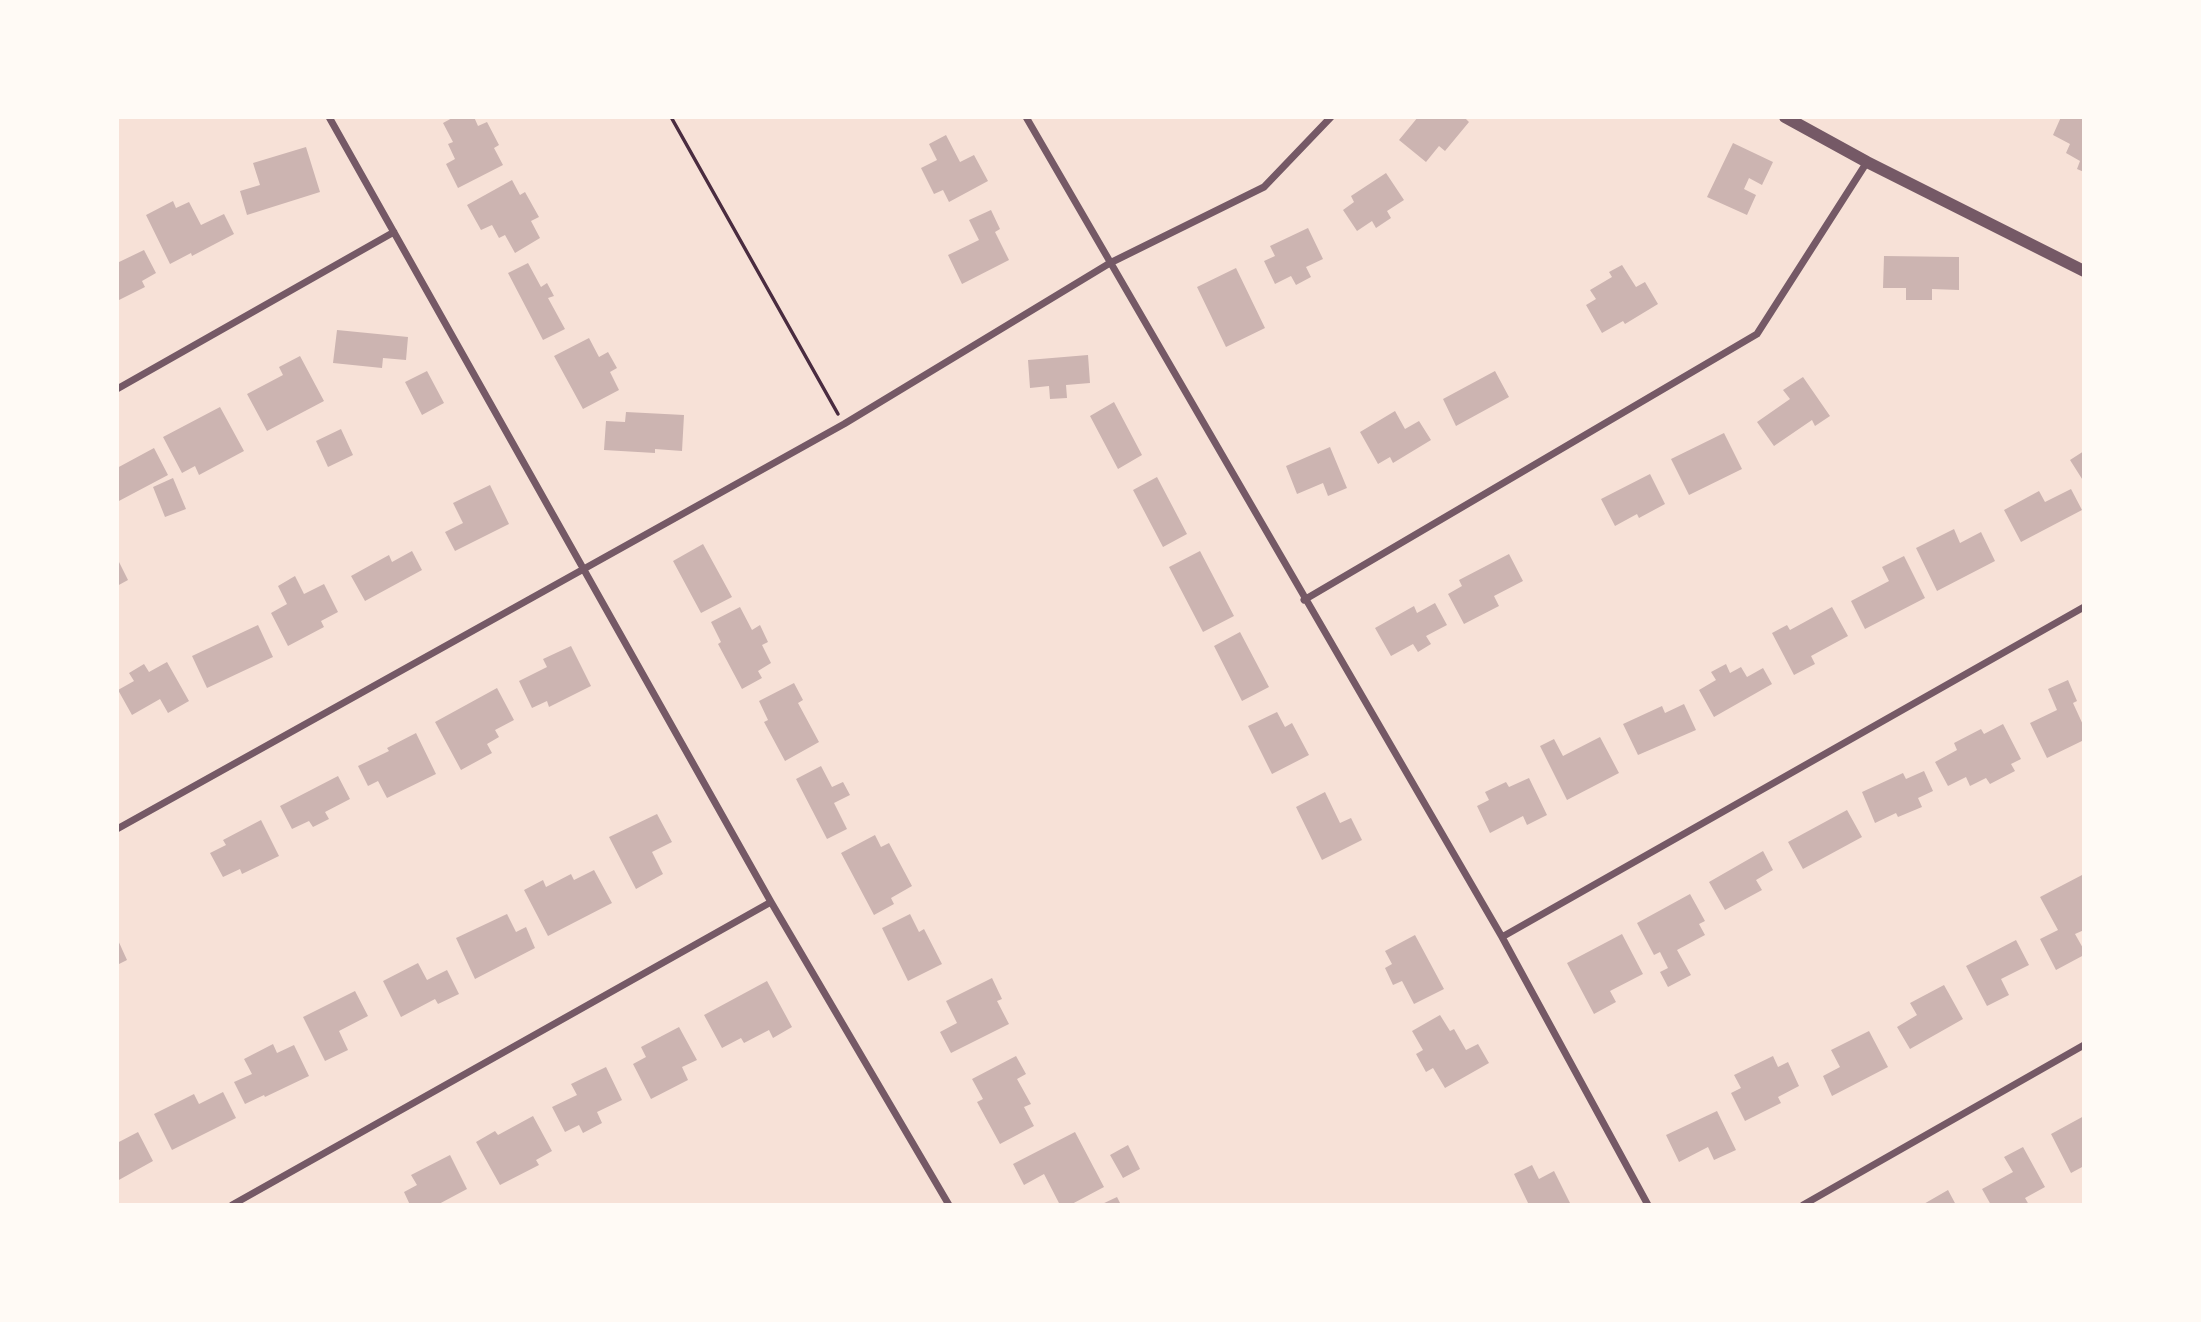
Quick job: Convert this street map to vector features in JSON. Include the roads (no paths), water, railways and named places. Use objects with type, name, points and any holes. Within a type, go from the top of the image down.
[{"type":"street","points":[[329,117],[771,902],[949,1205]]},
{"type":"street","points":[[1026,117],[1502,937],[1648,1205]]},
{"type":"street","points":[[117,829],[844,424],[1110,263],[1264,187],[1331,117]]},
{"type":"street","points":[[1785,117],[1867,162],[2084,271]]},
{"type":"street","points":[[1304,600],[1757,334],[1867,162]]},
{"type":"street","points":[[117,389],[394,232]]},
{"type":"street","points":[[1502,937],[2084,607]]},
{"type":"street","points":[[232,1205],[771,902]]},
{"type":"street","points":[[1803,1205],[2084,1045]]}]
